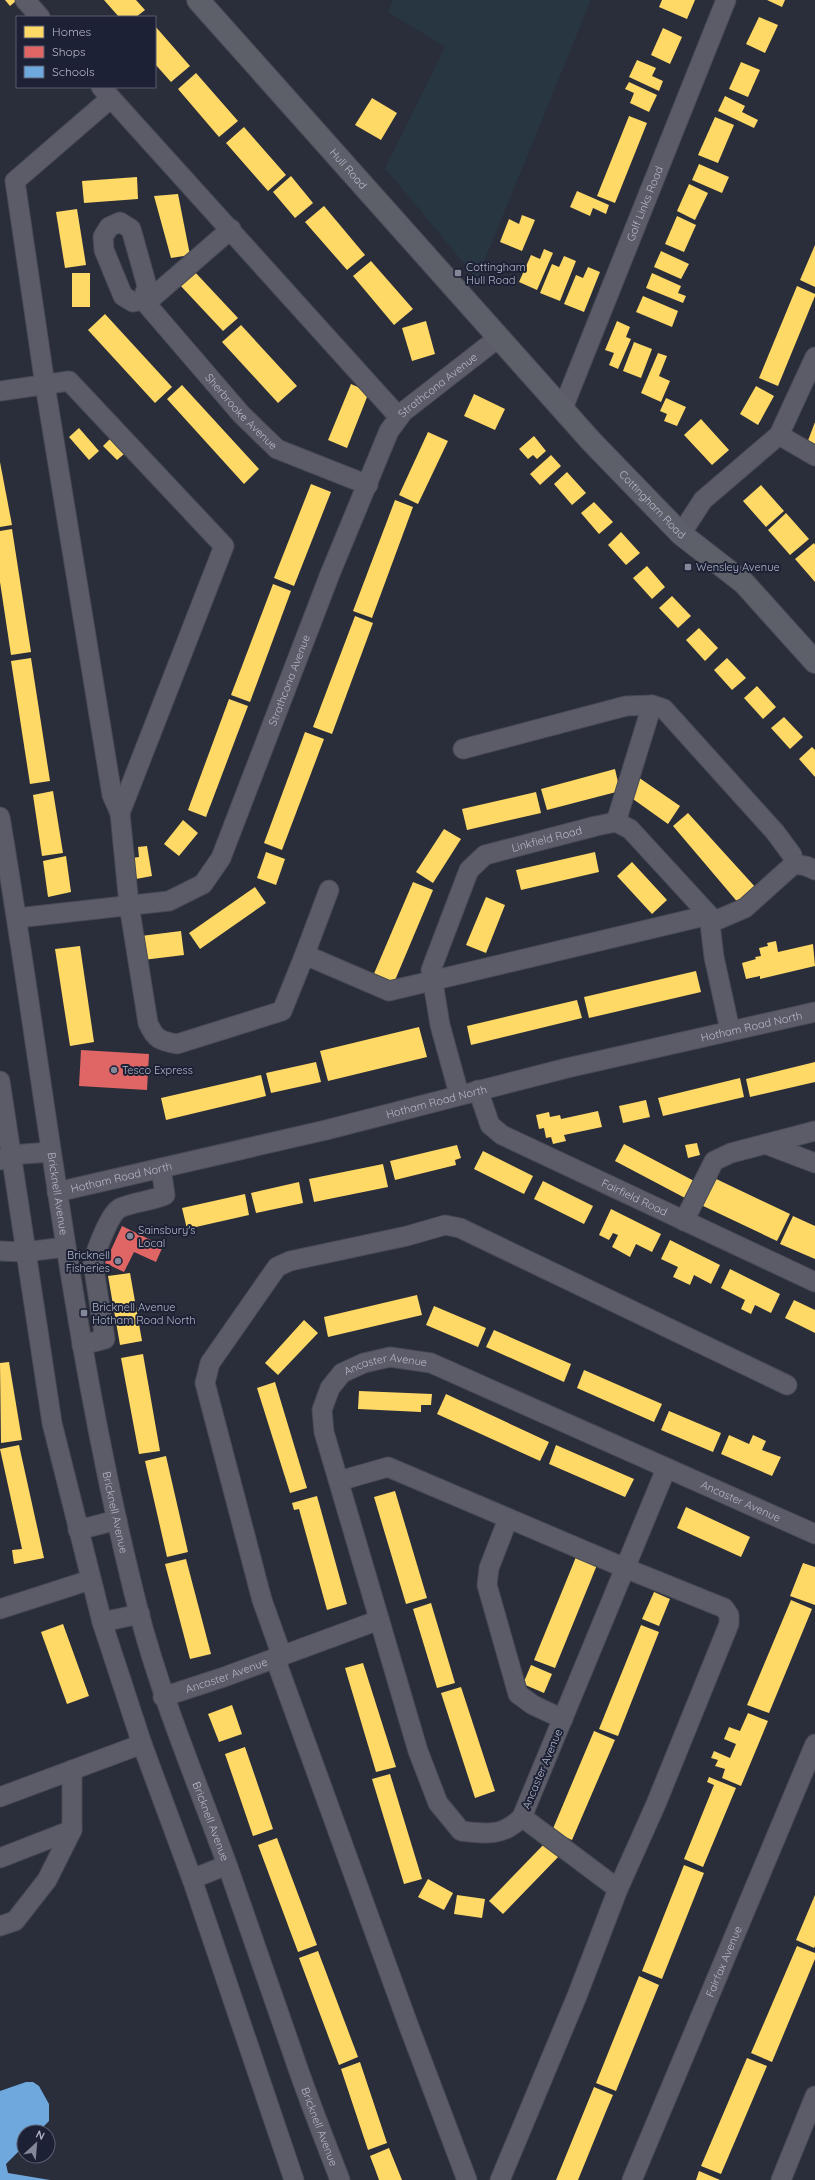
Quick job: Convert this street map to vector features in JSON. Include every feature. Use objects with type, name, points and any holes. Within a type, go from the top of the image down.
[{"type":"main road","name":"Hull Road","points":[[198,0],[498,338]]},
{"type":"main road","name":"Cottingham Road","points":[[498,338],[681,534],[744,583],[815,662]]},
{"type":"street","points":[[25,0],[39,16]]},
{"type":"street","name":"Golf Links Road","points":[[563,408],[726,0]]},
{"type":"street","points":[[329,890],[282,1011],[177,1044],[164,1041],[153,1035],[148,1023],[129,905],[120,813],[112,795],[45,385],[15,181],[106,92],[398,416]]},
{"type":"street","name":"Sherbrooke Avenue","points":[[231,229],[144,302],[241,414],[277,449],[368,485]]},
{"type":"street","name":"Strathcona Avenue","points":[[17,918],[169,901],[203,884],[221,858],[330,574],[389,431],[398,416],[498,338]]},
{"type":"street","points":[[681,534],[703,500],[779,435],[815,357]]},
{"type":"street","points":[[0,391],[69,381],[224,546],[120,813]]},
{"type":"street","points":[[779,435],[815,456]]},
{"type":"street","points":[[652,705],[616,822],[630,829],[709,919],[714,957],[730,1030]]},
{"type":"street","points":[[463,749],[626,706],[652,705],[664,709],[774,832],[792,855],[794,864]]},
{"type":"street","name":"Bricknell Avenue","points":[[0,817],[17,918],[65,1247],[82,1345],[97,1429],[140,1614],[163,1697],[227,1865],[294,2058],[340,2180]]},
{"type":"street","name":"Linkfield Road","points":[[459,1094],[440,1025],[431,970],[439,945],[469,870],[485,855],[616,822]]},
{"type":"street","points":[[303,959],[310,957],[389,991],[709,919],[745,908],[794,864]]},
{"type":"street","points":[[794,864],[806,866],[815,870]]},
{"type":"street","name":"Hotham Road North","points":[[57,1192],[326,1130],[459,1094],[730,1030],[815,1012]]},
{"type":"street","points":[[0,1081],[5,1157],[25,1252],[52,1423],[90,1580],[102,1622],[142,1744],[192,1879],[294,2180]]},
{"type":"street","name":"Fairfield Road","points":[[478,1090],[490,1125],[502,1135],[815,1282]]},
{"type":"street","points":[[684,1221],[714,1161],[731,1153],[815,1131]]},
{"type":"street","points":[[765,1144],[815,1163]]},
{"type":"street","points":[[5,1157],[51,1152]]},
{"type":"street","points":[[82,1345],[105,1339],[92,1263],[96,1251],[113,1215],[120,1208],[154,1200],[165,1195],[161,1168]]},
{"type":"street","points":[[467,2180],[408,2024],[278,1657],[205,1383],[210,1363],[277,1267],[290,1261],[407,1236],[445,1225],[460,1228],[787,1385]]},
{"type":"street","points":[[0,1251],[25,1252],[65,1247]]},
{"type":"street","name":"Ancaster Avenue","points":[[666,1469],[522,1818],[514,1825],[489,1835],[461,1831],[438,1803],[418,1751],[324,1432],[322,1410],[330,1388],[342,1373],[364,1363],[390,1357],[431,1363],[666,1469],[815,1534]]},
{"type":"street","points":[[339,1481],[388,1467],[508,1519],[724,1608],[729,1615],[729,1624],[656,1804],[618,1889],[577,1996],[500,2180]]},
{"type":"street","points":[[508,1519],[489,1568],[487,1585],[518,1694],[533,1705],[563,1719]]},
{"type":"street","points":[[78,1530],[117,1520]]},
{"type":"street","points":[[0,1609],[90,1580]]},
{"type":"street","points":[[102,1622],[140,1614]]},
{"type":"street","name":"Ancaster Avenue","points":[[163,1697],[379,1620]]},
{"type":"street","points":[[0,1797],[142,1744]]},
{"type":"street","name":"Fairfax Avenue","points":[[632,2180],[815,1744]]},
{"type":"street","points":[[0,1926],[15,1921],[47,1880],[72,1830],[72,1770]]},
{"type":"street","points":[[522,1818],[618,1889]]},
{"type":"street","points":[[0,1858],[72,1830]]},
{"type":"street","points":[[192,1879],[227,1865]]},
{"type":"street","points":[[781,2180],[815,2096]]},
{"type":"shaded area","points":[[393,0],[591,0],[477,279],[385,168],[445,47],[388,12]]},
{"type":"building: Homes","points":[[5,0],[17,0],[10,6]]},
{"type":"building: Homes","points":[[104,0],[136,0],[145,10],[137,16],[118,16]]},
{"type":"building: Homes","points":[[662,0],[695,0],[687,19],[659,7]]},
{"type":"building: Homes","points":[[767,0],[785,0],[782,7]]},
{"type":"building: Homes","points":[[759,17],[778,25],[765,53],[746,44]]},
{"type":"building: Homes","points":[[156,27],[190,66],[171,82],[156,65]]},
{"type":"building: Homes","points":[[663,28],[682,37],[670,64],[651,55]]},
{"type":"building: Homes","points":[[637,60],[656,68],[652,76],[663,81],[659,91],[629,77]]},
{"type":"building: Homes","points":[[741,62],[760,70],[748,97],[729,89]]},
{"type":"building: Homes","points":[[196,73],[238,121],[219,137],[178,89]]},
{"type":"building: Homes","points":[[629,82],[657,95],[649,112],[630,103],[634,93],[625,89]]},
{"type":"building: Homes","points":[[725,96],[745,106],[742,112],[758,120],[754,128],[718,111]]},
{"type":"building: Homes","points":[[372,98],[397,113],[381,140],[355,125]]},
{"type":"building: Homes","points":[[629,116],[647,123],[615,203],[597,196]]},
{"type":"building: Homes","points":[[715,117],[734,125],[718,163],[698,155]]},
{"type":"building: Homes","points":[[244,127],[286,175],[268,191],[226,143]]},
{"type":"building: Homes","points":[[699,164],[729,177],[722,193],[692,180]]},
{"type":"building: Homes","points":[[291,176],[313,203],[295,218],[273,192]]},
{"type":"building: Homes","points":[[137,177],[138,199],[84,203],[82,181]]},
{"type":"building: Homes","points":[[689,184],[708,193],[695,220],[677,211]]},
{"type":"building: Homes","points":[[577,191],[609,205],[606,214],[593,208],[590,216],[570,207]]},
{"type":"building: Homes","points":[[178,194],[190,255],[171,258],[154,196]]},
{"type":"building: Homes","points":[[324,206],[365,255],[347,270],[305,222]]},
{"type":"building: Homes","points":[[77,209],[86,265],[65,268],[56,212]]},
{"type":"building: Homes","points":[[522,215],[535,220],[522,251],[500,242],[509,219],[519,224]]},
{"type":"building: Homes","points":[[677,216],[696,225],[684,252],[665,244]]},
{"type":"building: Homes","points":[[815,245],[815,287],[800,280]]},
{"type":"building: Homes","points":[[544,249],[553,253],[537,290],[519,282],[531,255],[540,259]]},
{"type":"building: Homes","points":[[661,251],[689,264],[681,279],[654,267]]},
{"type":"building: Homes","points":[[564,256],[576,261],[560,301],[540,293],[552,264],[559,267]]},
{"type":"building: Homes","points":[[371,261],[413,309],[394,325],[353,276]]},
{"type":"building: Homes","points":[[588,267],[600,272],[584,312],[564,304],[576,275],[583,278]]},
{"type":"building: Homes","points":[[193,270],[238,318],[223,331],[178,283]]},
{"type":"building: Homes","points":[[72,273],[90,273],[90,307],[72,307]]},
{"type":"building: Homes","points":[[652,273],[681,286],[678,293],[686,296],[683,303],[646,288]]},
{"type":"building: Homes","points":[[797,286],[815,294],[815,296],[778,386],[759,378]]},
{"type":"building: Homes","points":[[643,296],[678,311],[672,327],[636,312]]},
{"type":"building: Homes","points":[[105,314],[172,387],[155,403],[88,330]]},
{"type":"building: Homes","points":[[426,321],[435,354],[412,361],[402,328]]},
{"type":"building: Homes","points":[[617,321],[630,327],[626,337],[631,339],[618,369],[609,365],[614,353],[605,350]]},
{"type":"building: Homes","points":[[241,325],[297,386],[278,403],[222,342]]},
{"type":"building: Homes","points":[[634,342],[652,349],[641,378],[623,371]]},
{"type":"building: Homes","points":[[658,353],[667,356],[659,376],[670,381],[661,402],[641,393]]},
{"type":"building: Homes","points":[[351,384],[369,392],[347,448],[328,440]]},
{"type":"building: Homes","points":[[182,385],[259,469],[244,484],[167,399]]},
{"type":"building: Homes","points":[[756,386],[774,396],[758,425],[740,414]]},
{"type":"building: Homes","points":[[474,394],[505,409],[495,430],[464,416]]},
{"type":"building: Homes","points":[[666,398],[686,407],[677,426],[664,421],[667,414],[660,411]]},
{"type":"building: Homes","points":[[701,419],[729,450],[712,465],[684,435]]},
{"type":"building: Homes","points":[[815,422],[815,450],[806,446]]},
{"type":"building: Homes","points":[[79,428],[99,451],[89,460],[69,437]]},
{"type":"building: Homes","points":[[428,432],[448,441],[418,504],[399,495]]},
{"type":"building: Homes","points":[[534,436],[546,451],[537,459],[533,455],[528,459],[519,449]]},
{"type":"building: Homes","points":[[110,439],[124,454],[117,460],[103,446]]},
{"type":"building: Homes","points":[[551,455],[561,466],[540,485],[530,474]]},
{"type":"building: Homes","points":[[0,462],[12,525],[0,527]]},
{"type":"building: Homes","points":[[567,472],[586,493],[572,505],[554,484]]},
{"type":"building: Homes","points":[[311,484],[331,492],[294,586],[274,578]]},
{"type":"building: Homes","points":[[761,485],[784,511],[766,527],[743,501]]},
{"type":"building: Homes","points":[[395,500],[413,507],[372,618],[353,611]]},
{"type":"building: Homes","points":[[594,502],[613,522],[599,534],[581,513]]},
{"type":"building: Homes","points":[[786,513],[809,539],[790,555],[768,530]]},
{"type":"building: Homes","points":[[12,529],[31,652],[11,655],[0,582],[0,531]]},
{"type":"building: Homes","points":[[621,532],[640,553],[626,565],[608,545]]},
{"type":"building: Homes","points":[[814,543],[815,545],[815,582],[795,559]]},
{"type":"building: Homes","points":[[647,566],[665,587],[652,599],[633,578]]},
{"type":"building: Homes","points":[[273,584],[291,591],[250,702],[231,695]]},
{"type":"building: Homes","points":[[672,596],[691,616],[678,628],[659,608]]},
{"type":"building: Homes","points":[[355,616],[373,623],[332,734],[313,727]]},
{"type":"building: Homes","points":[[699,628],[718,648],[705,661],[686,640]]},
{"type":"building: Homes","points":[[31,658],[50,781],[30,784],[11,661]]},
{"type":"building: Homes","points":[[727,658],[746,678],[732,690],[714,670]]},
{"type":"building: Homes","points":[[757,686],[776,707],[763,719],[744,698]]},
{"type":"building: Homes","points":[[229,699],[248,706],[206,817],[188,810]]},
{"type":"building: Homes","points":[[784,717],[803,737],[790,749],[771,728]]},
{"type":"building: Homes","points":[[305,732],[324,739],[282,850],[264,843]]},
{"type":"building: Homes","points":[[812,747],[815,750],[815,777],[799,759]]},
{"type":"building: Homes","points":[[615,769],[620,791],[547,810],[541,789]]},
{"type":"building: Homes","points":[[638,777],[680,806],[668,824],[626,794]]},
{"type":"building: Homes","points":[[53,791],[63,853],[42,856],[33,795]]},
{"type":"building: Homes","points":[[536,792],[541,813],[467,830],[462,809]]},
{"type":"building: Homes","points":[[688,813],[757,889],[740,905],[673,826]]},
{"type":"building: Homes","points":[[183,820],[198,833],[179,856],[164,844]]},
{"type":"building: Homes","points":[[444,829],[461,839],[433,883],[416,872]]},
{"type":"building: Homes","points":[[147,846],[152,876],[136,879],[132,858],[139,857],[138,847]]},
{"type":"building: Homes","points":[[266,852],[285,859],[276,885],[257,878]]},
{"type":"building: Homes","points":[[595,852],[599,872],[521,890],[516,870]]},
{"type":"building: Homes","points":[[66,856],[71,892],[48,897],[43,861]]},
{"type":"building: Homes","points":[[632,862],[667,900],[652,914],[617,876]]},
{"type":"building: Homes","points":[[413,882],[433,890],[393,985],[373,976]]},
{"type":"building: Homes","points":[[255,887],[266,903],[200,949],[189,933]]},
{"type":"building: Homes","points":[[486,897],[505,905],[486,953],[466,945]]},
{"type":"building: Homes","points":[[181,931],[184,955],[143,960],[141,936]]},
{"type":"building: Homes","points":[[776,941],[778,952],[813,944],[815,966],[760,979],[760,976],[746,979],[742,963],[761,956],[759,948],[768,946],[767,943]]},
{"type":"building: Homes","points":[[80,946],[94,1042],[70,1046],[55,949]]},
{"type":"building: Homes","points":[[696,971],[701,992],[589,1018],[584,997]]},
{"type":"building: Homes","points":[[577,1000],[582,1018],[471,1045],[467,1026]]},
{"type":"building: Homes","points":[[419,1027],[427,1057],[328,1081],[320,1051]]},
{"type":"building: Homes","points":[[316,1062],[321,1082],[271,1093],[266,1073]]},
{"type":"building: Homes","points":[[815,1062],[815,1082],[750,1097],[746,1079]]},
{"type":"building: Homes","points":[[261,1075],[266,1096],[166,1120],[161,1098]]},
{"type":"building: Homes","points":[[740,1078],[744,1097],[663,1116],[658,1098]]},
{"type":"building: Homes","points":[[646,1100],[650,1117],[623,1123],[619,1106]]},
{"type":"building: Homes","points":[[598,1111],[602,1127],[564,1135],[566,1141],[553,1144],[551,1137],[546,1138],[544,1128],[539,1129],[536,1115],[549,1112],[550,1117],[560,1115],[561,1119]]},
{"type":"building: Homes","points":[[697,1143],[700,1155],[688,1158],[685,1145]]},
{"type":"building: Homes","points":[[624,1144],[696,1182],[687,1199],[615,1161]]},
{"type":"building: Homes","points":[[457,1145],[461,1158],[455,1160],[456,1165],[395,1180],[390,1161]]},
{"type":"building: Homes","points":[[483,1151],[533,1176],[524,1194],[474,1169]]},
{"type":"building: Homes","points":[[383,1164],[388,1187],[314,1202],[309,1179]]},
{"type":"building: Homes","points":[[712,1177],[790,1214],[777,1241],[699,1204]]},
{"type":"building: Homes","points":[[543,1181],[593,1206],[584,1224],[534,1199]]},
{"type":"building: Homes","points":[[299,1182],[303,1203],[256,1213],[251,1193]]},
{"type":"building: Homes","points":[[245,1194],[249,1215],[187,1229],[182,1208]]},
{"type":"building: Homes","points":[[611,1209],[661,1234],[652,1252],[636,1244],[630,1257],[612,1247],[618,1235],[613,1233],[609,1240],[599,1235]]},
{"type":"building: Homes","points":[[793,1216],[815,1226],[815,1259],[780,1244]]},
{"type":"building: Homes","points":[[670,1240],[720,1265],[711,1284],[694,1275],[690,1285],[673,1277],[678,1267],[661,1259]]},
{"type":"building: Homes","points":[[730,1269],[780,1294],[771,1313],[755,1305],[751,1314],[741,1309],[745,1300],[721,1288]]},
{"type":"building: Homes","points":[[130,1273],[142,1341],[120,1345],[108,1276]]},
{"type":"building: Homes","points":[[417,1295],[422,1315],[328,1337],[324,1317]]},
{"type":"building: Homes","points":[[794,1300],[815,1310],[815,1333],[785,1318]]},
{"type":"building: Homes","points":[[434,1306],[486,1328],[478,1347],[426,1325]]},
{"type":"building: Homes","points":[[304,1320],[318,1333],[278,1375],[265,1363]]},
{"type":"building: Homes","points":[[494,1330],[571,1364],[564,1382],[486,1347]]},
{"type":"building: Homes","points":[[143,1354],[160,1451],[139,1454],[121,1358]]},
{"type":"building: Homes","points":[[9,1362],[22,1440],[1,1443],[0,1363]]},
{"type":"building: Homes","points":[[584,1370],[662,1404],[654,1422],[577,1388]]},
{"type":"building: Homes","points":[[275,1382],[307,1488],[290,1493],[257,1388]]},
{"type":"building: Homes","points":[[359,1391],[432,1394],[431,1405],[421,1405],[421,1412],[358,1409]]},
{"type":"building: Homes","points":[[446,1394],[549,1442],[540,1461],[437,1414]]},
{"type":"building: Homes","points":[[669,1411],[721,1433],[713,1452],[661,1430]]},
{"type":"building: Homes","points":[[729,1435],[749,1444],[753,1435],[766,1441],[762,1450],[781,1457],[772,1476],[721,1454]]},
{"type":"building: Homes","points":[[19,1445],[44,1558],[14,1564],[12,1550],[22,1549],[0,1449]]},
{"type":"building: Homes","points":[[556,1445],[634,1479],[625,1497],[549,1464]]},
{"type":"building: Homes","points":[[166,1456],[188,1552],[167,1557],[145,1461]]},
{"type":"building: Homes","points":[[395,1491],[427,1598],[406,1604],[374,1497]]},
{"type":"building: Homes","points":[[317,1496],[347,1604],[327,1610],[299,1509],[294,1510],[292,1503]]},
{"type":"building: Homes","points":[[686,1507],[750,1537],[741,1557],[677,1528]]},
{"type":"building: Homes","points":[[576,1557],[597,1565],[555,1668],[534,1660]]},
{"type":"building: Homes","points":[[186,1559],[211,1654],[190,1659],[165,1564]]},
{"type":"building: Homes","points":[[803,1563],[815,1567],[815,1605],[790,1596]]},
{"type":"building: Homes","points":[[654,1592],[670,1599],[659,1626],[642,1619]]},
{"type":"building: Homes","points":[[791,1600],[812,1609],[769,1713],[747,1705]]},
{"type":"building: Homes","points":[[431,1603],[455,1683],[437,1688],[413,1609]]},
{"type":"building: Homes","points":[[63,1624],[89,1696],[67,1704],[41,1632]]},
{"type":"building: Homes","points":[[641,1625],[659,1632],[618,1736],[599,1729]]},
{"type":"building: Homes","points":[[363,1663],[396,1767],[376,1772],[345,1668]]},
{"type":"building: Homes","points":[[531,1665],[552,1674],[544,1693],[523,1684]]},
{"type":"building: Homes","points":[[461,1687],[495,1791],[475,1798],[441,1693]]},
{"type":"building: Homes","points":[[232,1705],[242,1734],[219,1742],[208,1714]]},
{"type":"building: Homes","points":[[748,1713],[768,1721],[741,1786],[722,1778],[725,1769],[715,1766],[718,1760],[711,1758],[714,1751],[730,1758],[736,1744],[724,1739],[729,1727],[740,1731]]},
{"type":"building: Homes","points":[[594,1731],[615,1740],[572,1840],[552,1831]]},
{"type":"building: Homes","points":[[245,1747],[273,1829],[253,1836],[225,1754]]},
{"type":"building: Homes","points":[[390,1774],[422,1879],[404,1884],[372,1779]]},
{"type":"building: Homes","points":[[709,1777],[736,1788],[703,1867],[684,1859],[714,1785],[707,1782]]},
{"type":"building: Homes","points":[[277,1838],[317,1945],[298,1952],[258,1845]]},
{"type":"building: Homes","points":[[548,1840],[562,1853],[503,1914],[489,1901]]},
{"type":"building: Homes","points":[[684,1865],[704,1873],[662,1979],[642,1971]]},
{"type":"building: Homes","points":[[428,1879],[453,1893],[444,1910],[418,1897]]},
{"type":"building: Homes","points":[[457,1895],[485,1899],[482,1918],[454,1914]]},
{"type":"building: Homes","points":[[815,1895],[815,1946],[814,1948],[796,1940]]},
{"type":"building: Homes","points":[[797,1946],[815,1953],[815,1959],[772,2062],[751,2053]]},
{"type":"building: Homes","points":[[318,1951],[358,2057],[339,2065],[299,1958]]},
{"type":"building: Homes","points":[[639,1976],[659,1985],[616,2091],[596,2083]]},
{"type":"building: Homes","points":[[747,2058],[767,2066],[721,2174],[701,2166]]},
{"type":"building: Homes","points":[[360,2062],[387,2143],[368,2150],[341,2069]]},
{"type":"building: Homes","points":[[594,2087],[613,2095],[578,2180],[556,2180]]},
{"type":"building: Homes","points":[[389,2148],[402,2180],[379,2180],[370,2156]]},
{"type":"building: Homes","points":[[699,2171],[720,2180],[696,2180]]},
{"type":"building: Shops","name":"Tesco Express","points":[[81,1050],[149,1054],[147,1090],[79,1086]]},
{"type":"building: Shops","name":"Sainsbury's Local","points":[[122,1226],[163,1246],[156,1262],[134,1252],[124,1272],[105,1263]]},
{"type":"building: Schools","points":[[26,2082],[33,2082],[39,2086],[49,2104],[49,2121],[46,2124],[16,2124],[16,2154],[6,2164],[8,2173],[50,2180],[0,2180],[0,2091]]},
{"type":"place","name":"Cottingham Hull Road","points":[[458,273]]},
{"type":"place","name":"Wensley Avenue","points":[[688,567]]},
{"type":"place","name":"Tesco Express","points":[[114,1070]]},
{"type":"place","name":"Sainsbury's Local","points":[[130,1236]]},
{"type":"place","name":"Bricknell Fisheries","points":[[118,1261]]},
{"type":"place","name":"Bricknell Avenue Hotham Road North","points":[[84,1313]]}]
